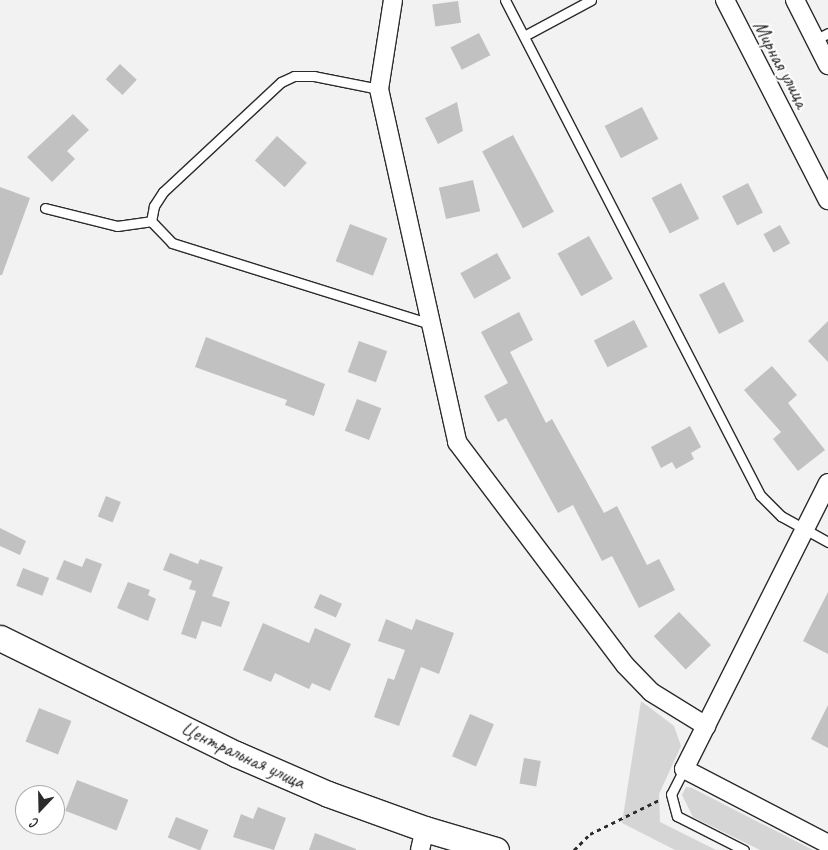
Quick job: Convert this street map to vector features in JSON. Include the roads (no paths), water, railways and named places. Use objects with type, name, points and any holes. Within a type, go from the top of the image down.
[{"type":"street","points":[[394,0],[379,88],[457,442],[466,457],[625,665],[651,692],[706,726]]},
{"type":"street","name":"Мирная улица","points":[[725,0],[828,200]]},
{"type":"street","name":"Мирная улица","points":[[795,0],[822,36],[828,65]]},
{"type":"street","points":[[828,483],[684,769],[828,844]]},
{"type":"street","name":"Центральная улица","points":[[0,638],[236,754],[328,794],[423,840],[496,850]]},
{"type":"lane","points":[[506,0],[760,495],[781,516],[828,542]]},
{"type":"lane","points":[[524,36],[591,0]]},
{"type":"lane","points":[[379,88],[314,76],[294,76],[281,82],[163,192],[154,206],[152,221],[172,243],[431,324]]},
{"type":"lane","points":[[45,208],[118,226],[152,221]]},
{"type":"lane","points":[[684,769],[671,794],[677,816],[744,850]]}]
